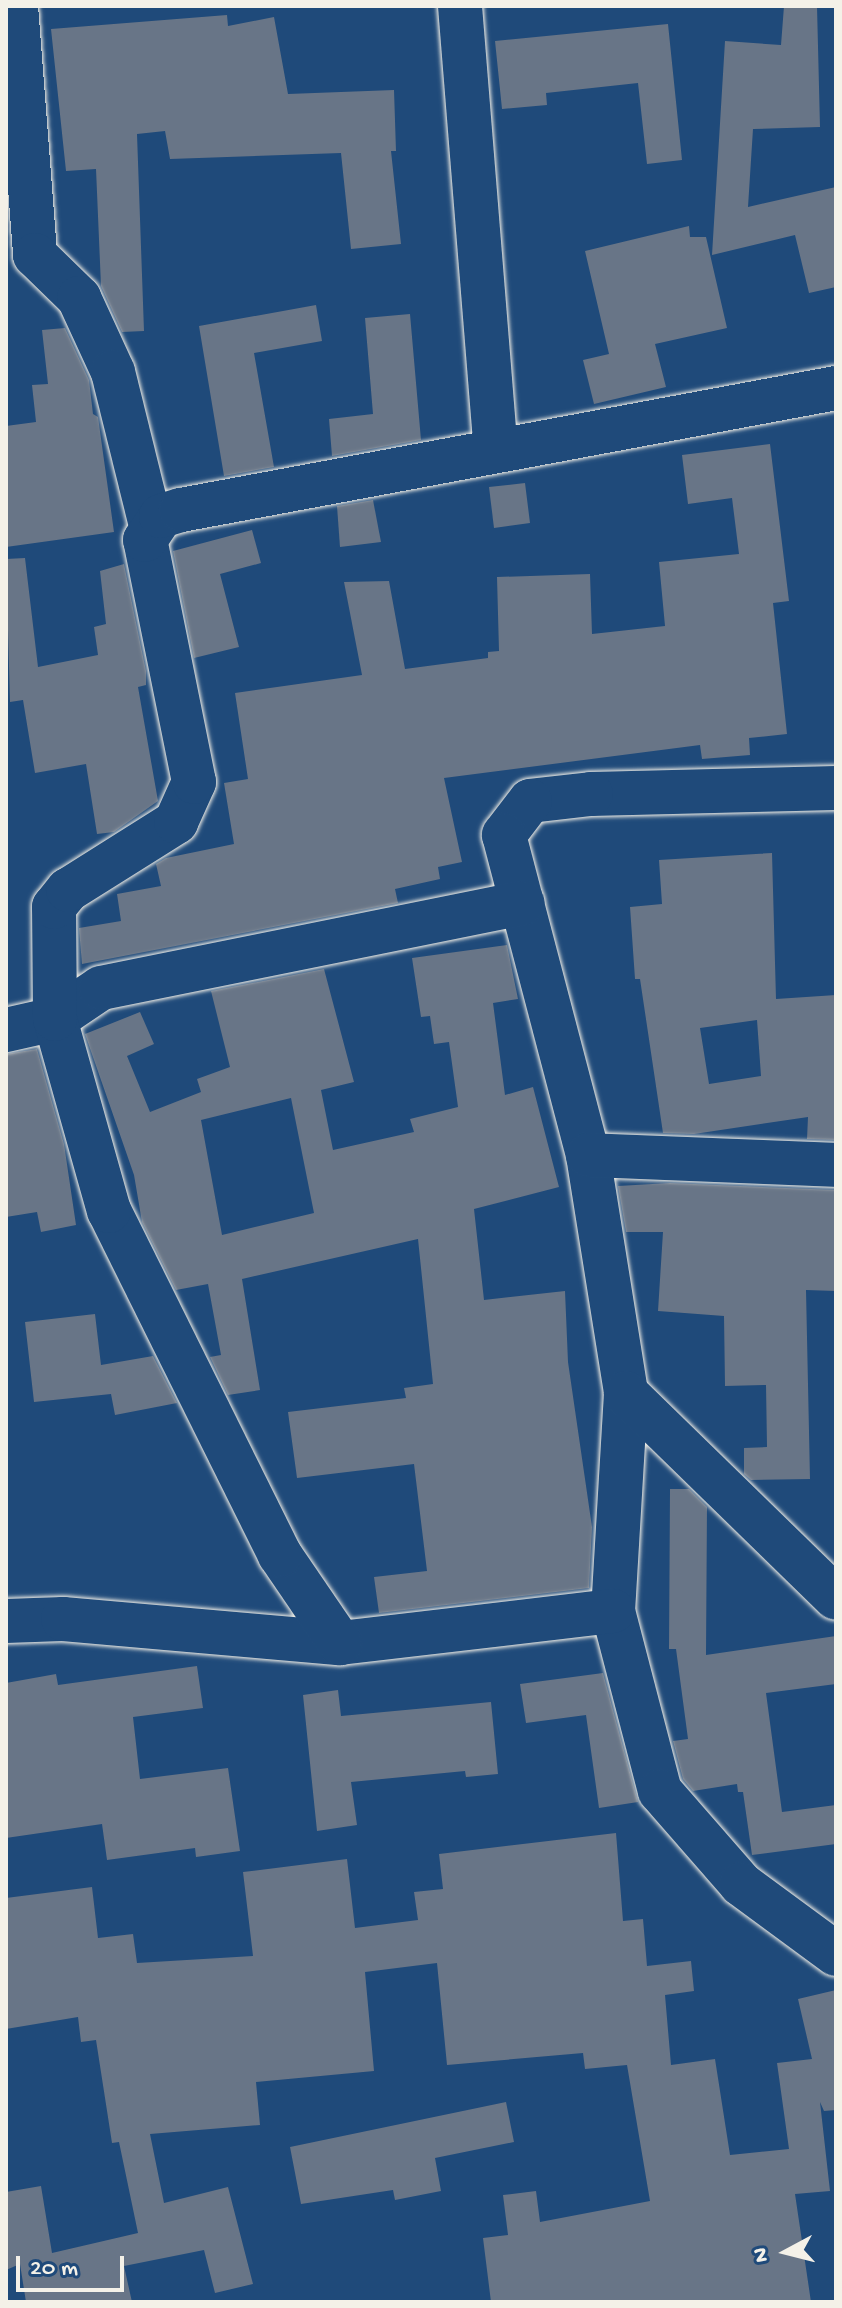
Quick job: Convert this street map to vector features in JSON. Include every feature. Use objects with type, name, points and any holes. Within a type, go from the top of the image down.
[{"type":"street","points":[[16,6],[35,255],[79,298],[113,372],[151,526]]},
{"type":"street","points":[[460,6],[496,451]]},
{"type":"street","points":[[340,1643],[280,1555],[109,1211],[55,1019],[54,907],[68,890],[176,822],[194,782],[145,540],[151,526],[161,516],[181,510],[836,388]]},
{"type":"street","points":[[836,788],[591,794],[530,801],[504,835],[588,1155],[626,1393],[613,1611],[660,1791],[741,1884],[836,1954]]},
{"type":"street","points":[[6,1030],[55,1019],[101,988],[523,903]]},
{"type":"street","points":[[588,1155],[836,1165]]},
{"type":"street","points":[[626,1393],[836,1598]]},
{"type":"street","points":[[6,1621],[63,1619],[340,1643],[613,1611]]},
{"type":"building","points":[[784,6],[817,6],[820,127],[753,129],[748,207],[836,187],[836,287],[809,293],[795,235],[712,255],[725,41],[781,45]]},
{"type":"building","points":[[227,15],[228,26],[274,17],[288,94],[394,90],[396,151],[391,151],[401,244],[351,249],[341,153],[170,159],[165,131],[137,134],[144,331],[122,332],[101,286],[96,169],[66,171],[51,29]]},
{"type":"building","points":[[668,24],[682,160],[647,164],[638,83],[546,93],[547,105],[502,109],[495,41]]},
{"type":"building","points":[[689,226],[690,237],[706,237],[727,328],[655,344],[666,387],[594,404],[583,360],[609,354],[585,251]]},
{"type":"building","points":[[316,305],[322,341],[254,353],[274,467],[224,476],[199,326]]},
{"type":"building","points":[[410,314],[421,440],[332,456],[329,419],[373,414],[365,318]]},
{"type":"building","points":[[65,328],[89,380],[93,414],[98,417],[114,532],[6,547],[6,426],[36,422],[32,385],[48,384],[42,330]]},
{"type":"building","points":[[770,444],[789,601],[773,603],[787,734],[749,738],[750,755],[702,759],[700,745],[444,778],[462,862],[438,867],[440,879],[395,889],[398,903],[82,964],[79,928],[121,921],[117,894],[161,886],[156,864],[166,858],[234,844],[224,783],[248,779],[235,693],[362,675],[344,582],[389,581],[405,669],[488,658],[488,652],[499,651],[497,577],[590,574],[592,634],[665,626],[659,562],[739,554],[732,498],[688,504],[682,455]]},
{"type":"building","points":[[525,483],[530,523],[494,528],[489,487]]},
{"type":"building","points":[[373,500],[381,542],[340,547],[337,506]]},
{"type":"building","points":[[252,530],[261,563],[220,574],[239,647],[194,658],[173,551]]},
{"type":"building","points":[[25,558],[38,667],[98,655],[94,627],[106,624],[100,571],[124,564],[146,671],[146,685],[138,687],[158,801],[114,832],[97,834],[86,764],[35,773],[23,700],[10,702],[6,559]]},
{"type":"building","points":[[772,853],[776,999],[836,995],[836,1140],[807,1139],[808,1117],[694,1134],[663,1133],[640,979],[635,979],[630,907],[662,904],[659,860]],"holes":[[[757,1020],[761,1076],[709,1084],[700,1028]]]},
{"type":"building","points":[[507,945],[518,999],[493,1003],[505,1095],[533,1087],[559,1187],[474,1209],[484,1300],[565,1291],[568,1362],[592,1527],[589,1588],[379,1613],[374,1577],[427,1571],[414,1464],[297,1478],[288,1412],[406,1398],[404,1388],[433,1384],[418,1239],[242,1279],[260,1390],[228,1395],[210,1357],[221,1355],[208,1284],[176,1290],[142,1222],[134,1175],[85,1034],[140,1012],[154,1044],[127,1056],[150,1112],[201,1092],[197,1079],[230,1067],[211,991],[324,969],[354,1082],[321,1090],[333,1150],[414,1132],[410,1119],[458,1107],[449,1042],[434,1044],[430,1016],[421,1017],[412,958]],"holes":[[[291,1098],[314,1213],[222,1235],[201,1120]]]},
{"type":"building","points":[[37,1049],[64,1144],[76,1225],[41,1232],[37,1212],[6,1217],[6,1054]]},
{"type":"building","points":[[670,1183],[836,1190],[836,1291],[806,1290],[810,1479],[751,1480],[744,1474],[744,1448],[767,1447],[766,1385],[725,1386],[724,1316],[658,1311],[663,1232],[626,1232],[618,1186]]},
{"type":"building","points":[[95,1314],[101,1365],[153,1356],[177,1403],[115,1415],[111,1394],[34,1402],[25,1322]]},
{"type":"building","points":[[670,1489],[689,1489],[707,1507],[706,1655],[836,1636],[836,1684],[766,1693],[782,1812],[836,1805],[836,1844],[752,1855],[743,1792],[738,1792],[737,1784],[693,1791],[683,1779],[673,1741],[688,1739],[676,1649],[669,1649]]},
{"type":"building","points":[[197,1666],[203,1708],[133,1717],[140,1779],[228,1768],[240,1851],[196,1857],[195,1848],[107,1860],[102,1824],[6,1838],[6,1683],[56,1674],[58,1685]]},
{"type":"building","points":[[603,1673],[638,1802],[599,1808],[586,1715],[526,1723],[520,1684]]},
{"type":"building","points":[[338,1690],[341,1716],[491,1702],[498,1774],[466,1777],[465,1771],[351,1782],[357,1825],[317,1831],[303,1695]]},
{"type":"building","points":[[616,1833],[623,1921],[643,1919],[647,1966],[691,1961],[694,1991],[665,1995],[671,2065],[715,2059],[730,2155],[789,2149],[777,2063],[812,2059],[798,1999],[836,1990],[836,2110],[824,2111],[820,2102],[830,2191],[795,2194],[811,2302],[491,2302],[483,2238],[508,2235],[503,2195],[536,2191],[540,2222],[650,2201],[627,2065],[585,2069],[583,2053],[447,2065],[437,1963],[365,1972],[374,2071],[256,2082],[260,2125],[150,2134],[164,2203],[228,2187],[253,2284],[215,2293],[204,2250],[124,2266],[132,2302],[26,2302],[20,2264],[6,2270],[6,2192],[41,2186],[52,2253],[138,2233],[119,2142],[112,2143],[96,2040],[81,2042],[78,2017],[6,2029],[6,1898],[92,1887],[98,1938],[133,1934],[137,1963],[253,1956],[243,1872],[347,1859],[355,1928],[418,1920],[414,1892],[443,1889],[439,1854]]},
{"type":"building","points":[[506,2102],[514,2142],[435,2158],[441,2191],[395,2200],[393,2190],[301,2204],[290,2147]]}]
